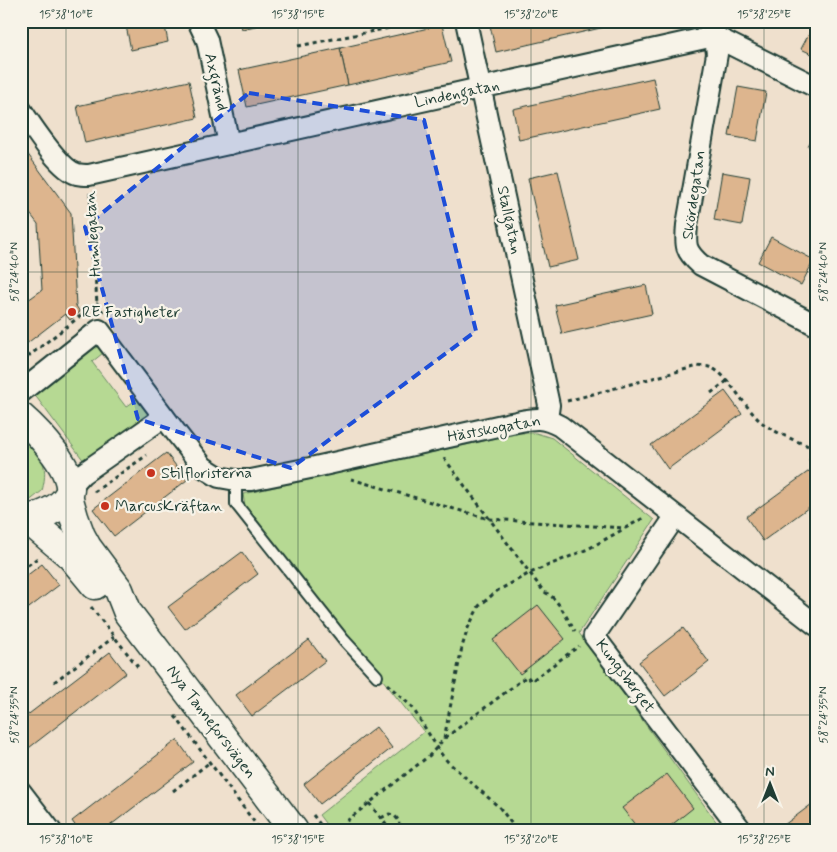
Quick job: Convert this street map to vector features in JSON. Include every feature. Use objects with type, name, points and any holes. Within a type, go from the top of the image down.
[{"type":"main road","name":"Nya Tanneforsvägen","points":[[21,417],[37,431],[57,455],[67,476],[81,489],[74,517],[81,536],[119,590],[128,613],[294,831]]},
{"type":"main road","points":[[24,518],[45,515],[81,489]]},
{"type":"main road","name":"Nya Tanneforsvägen","points":[[24,518],[71,556],[107,599],[128,613]]},
{"type":"street","name":"Axgränd","points":[[198,21],[206,40],[230,144]]},
{"type":"street","name":"Stallgatan","points":[[466,21],[548,412]]},
{"type":"street","name":"Lindengatan","points":[[89,175],[481,89],[714,29]]},
{"type":"street","points":[[714,29],[816,87]]},
{"type":"street","name":"Skördegatan","points":[[714,29],[717,54],[685,244],[690,255],[701,265],[816,325]]},
{"type":"street","name":"Humlegatan","points":[[21,110],[62,164],[78,174],[89,175]]},
{"type":"street","points":[[21,392],[99,330]]},
{"type":"street","name":"Hästskogatan","points":[[99,330],[176,434],[204,467],[219,477],[251,480],[536,418],[548,412],[560,426],[816,625]]},
{"type":"street","points":[[81,489],[164,417]]},
{"type":"street","name":"Kungsberget","points":[[669,512],[594,636],[742,831]]},
{"type":"street","points":[[21,792],[51,831]]},
{"type":"lane","points":[[236,480],[236,504],[344,640],[377,676]]},
{"type":"path","points":[[366,21],[374,32]]},
{"type":"path","points":[[298,46],[425,21]]},
{"type":"path","name":"Humlegatan","points":[[89,175],[99,330]]},
{"type":"path","points":[[21,362],[96,303]]},
{"type":"path","points":[[548,412],[698,366],[708,367],[716,370],[758,420],[772,429],[816,450]]},
{"type":"path","points":[[711,393],[727,382]]},
{"type":"path","points":[[81,489],[176,434]]},
{"type":"path","points":[[432,441],[544,592],[554,599],[567,618]]},
{"type":"path","points":[[809,461],[816,458]]},
{"type":"path","points":[[350,478],[489,519],[624,528]]},
{"type":"path","points":[[444,739],[462,646],[473,616],[479,606],[488,597],[530,573],[588,548],[624,528],[669,512]]},
{"type":"path","points":[[21,570],[44,553]]},
{"type":"path","points":[[88,602],[139,669]]},
{"type":"path","points":[[54,682],[114,637]]},
{"type":"path","points":[[334,831],[430,755],[444,739],[527,676],[532,681],[566,656]]},
{"type":"path","points":[[377,676],[412,707],[448,762],[500,808],[518,831]]},
{"type":"path","points":[[173,714],[261,831]]},
{"type":"path","points":[[173,791],[210,762]]},
{"type":"path","points":[[369,803],[391,831]]},
{"type":"path","points":[[307,808],[325,831]]},
{"type":"path","points":[[381,818],[385,815],[394,815],[400,822],[398,831]]},
{"type":"highlighted area","points":[[249,93],[424,120],[476,331],[291,468],[138,419],[85,227]]},
{"type":"green space","points":[[95,343],[103,353],[92,362],[126,407],[137,399],[148,414],[84,461],[31,390]]},
{"type":"green space","points":[[21,433],[38,453],[45,472],[42,491],[28,502],[21,502]]},
{"type":"green space","points":[[520,433],[536,433],[552,438],[654,520],[579,633],[723,831],[331,831],[319,815],[424,732],[245,506],[243,494]]},
{"type":"building","points":[[125,21],[164,21],[168,42],[131,50]]},
{"type":"building","points":[[240,21],[277,21],[242,29]]},
{"type":"building","points":[[489,21],[631,21],[496,52]]},
{"type":"building","points":[[814,24],[816,24],[816,56],[801,49]]},
{"type":"building","points":[[442,25],[451,62],[348,85],[340,48]]},
{"type":"building","points":[[340,48],[348,85],[247,107],[239,70]]},
{"type":"building","points":[[653,78],[660,109],[519,140],[513,109]]},
{"type":"building","points":[[189,81],[197,118],[85,143],[77,106]]},
{"type":"building","points":[[738,87],[766,92],[757,141],[729,136]]},
{"type":"building","points":[[816,131],[816,150],[808,146]]},
{"type":"building","points":[[21,145],[71,213],[76,306],[80,312],[70,320],[65,314],[21,348],[21,305],[42,290],[38,224],[21,202]]},
{"type":"building","points":[[558,171],[579,260],[548,267],[528,178]]},
{"type":"building","points":[[722,172],[750,177],[742,225],[714,220]]},
{"type":"building","points":[[771,237],[814,260],[801,285],[758,262]]},
{"type":"building","points":[[646,285],[652,314],[562,334],[555,305]]},
{"type":"building","points":[[725,391],[742,414],[668,469],[651,445]]},
{"type":"building","points":[[166,453],[187,480],[114,536],[93,509]]},
{"type":"building","points":[[816,466],[816,502],[763,541],[746,517]]},
{"type":"building","points":[[242,552],[258,574],[185,629],[168,607]]},
{"type":"building","points":[[42,564],[59,585],[21,614],[21,580]]},
{"type":"building","points":[[538,605],[565,639],[520,674],[493,640]]},
{"type":"building","points":[[683,628],[709,662],[665,696],[639,662]]},
{"type":"building","points":[[309,640],[325,661],[252,716],[236,695]]},
{"type":"building","points":[[110,652],[126,673],[21,754],[21,720]]},
{"type":"building","points":[[376,727],[392,748],[320,804],[304,784]]},
{"type":"building","points":[[177,740],[193,762],[103,831],[79,831],[72,821]]},
{"type":"building","points":[[667,774],[693,808],[664,831],[640,831],[622,808]]},
{"type":"building","points":[[816,801],[816,831],[776,831]]},
{"type":"place","name":"RE Fastigheter","points":[[72,312]]},
{"type":"place","name":"Stilfloristerna","points":[[151,473]]},
{"type":"place","name":"MarcusKräftan","points":[[105,506]]}]
